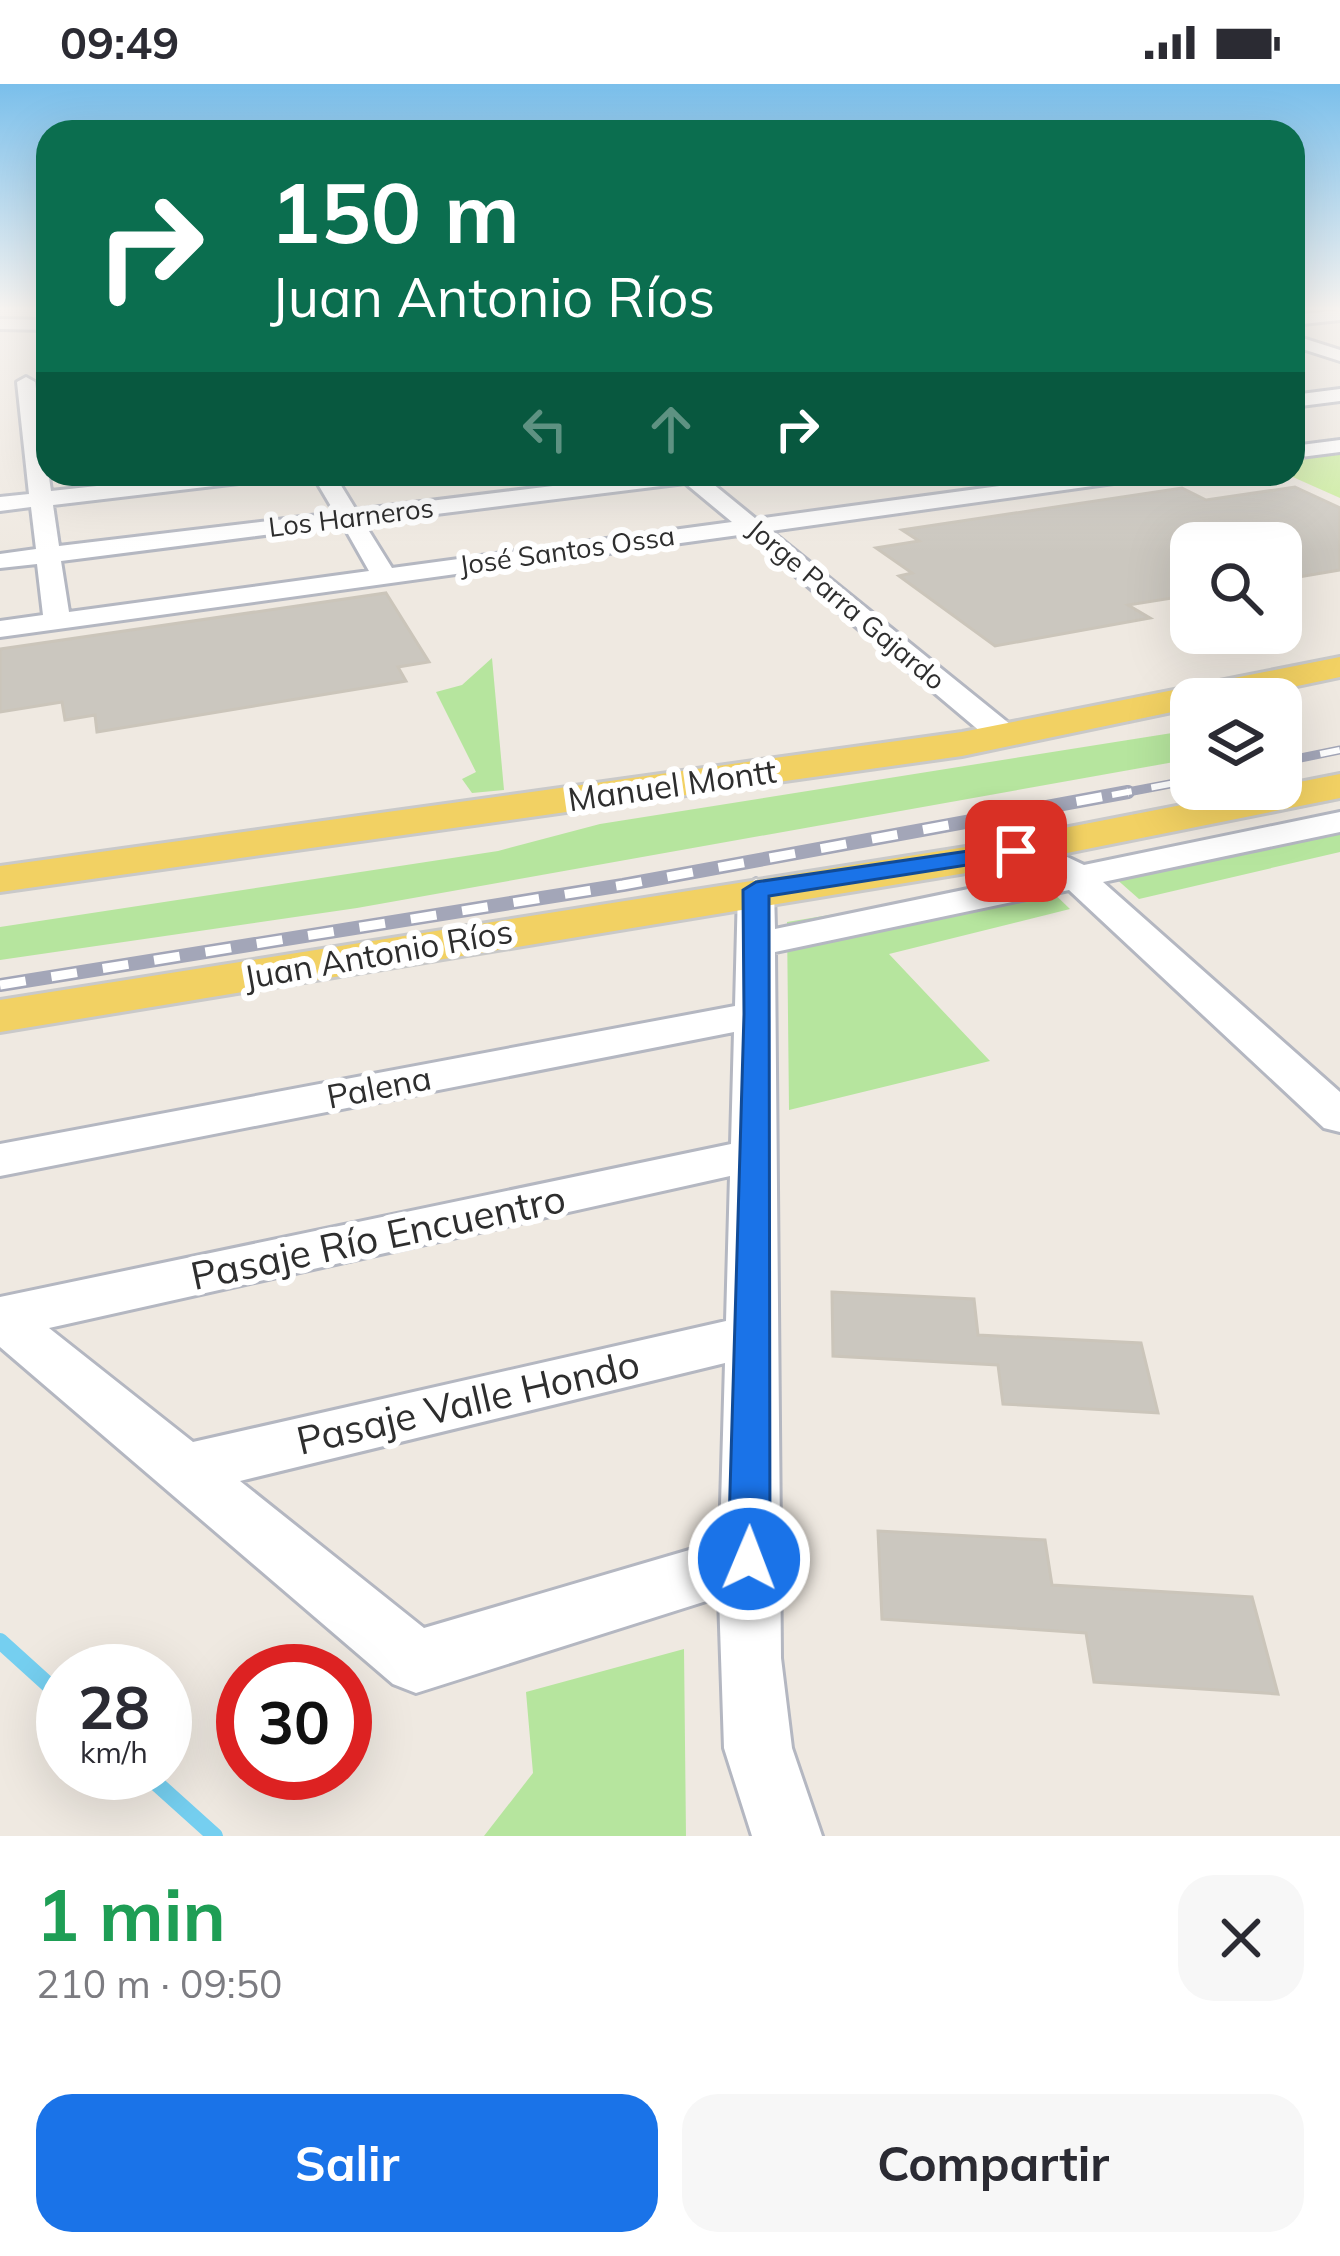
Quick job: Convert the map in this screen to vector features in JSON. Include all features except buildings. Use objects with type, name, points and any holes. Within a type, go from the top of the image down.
[{"type":"main road","name":"Manuel Montt","points":[[0,879],[1005,736],[1340,667]]},
{"type":"main road","name":"Juan Antonio Ríos","points":[[0,1016],[1045,846],[1338,816]]},
{"type":"street","points":[[1305,399],[1340,395]]},
{"type":"street","points":[[3,418],[36,415]]},
{"type":"street","points":[[1305,450],[1340,446]]},
{"type":"street","points":[[6,455],[36,452]]},
{"type":"street","points":[[41,486],[57,621]]},
{"type":"street","points":[[0,504],[161,486]]},
{"type":"street","points":[[330,486],[385,576]]},
{"type":"street","name":"Los Harneros","points":[[0,561],[602,486]]},
{"type":"street","name":"Jorge Parra Gajardo","points":[[702,486],[1005,736]]},
{"type":"street","name":"José Santos Ossa","points":[[0,629],[1012,486]]},
{"type":"street","points":[[758,944],[1079,880],[1338,816]]},
{"type":"street","points":[[1045,846],[1340,1117]]},
{"type":"street","points":[[756,890],[759,1014],[749,1559],[753,1713],[780,1833]]},
{"type":"street","name":"Palena","points":[[0,1160],[759,1014]]},
{"type":"street","name":"Pasaje Río Encuentro","points":[[1,1317],[754,1155]]},
{"type":"street","points":[[1,1317],[416,1662],[749,1559]]},
{"type":"street","name":"Pasaje Valle Hondo","points":[[185,1468],[752,1336]]},
{"type":"green space","points":[[1340,453],[1340,498],[1305,482],[1305,458]]},
{"type":"green space","points":[[492,658],[504,790],[472,793],[462,779],[476,772],[436,692],[462,685]]},
{"type":"green space","points":[[1170,733],[1170,763],[357,908],[0,960],[0,927],[498,851],[600,824]]},
{"type":"green space","points":[[1340,814],[1340,852],[1139,899],[1105,869]]},
{"type":"green space","points":[[1040,880],[1070,909],[889,954],[990,1061],[789,1110],[787,922]]},
{"type":"green space","points":[[684,1649],[686,1836],[484,1836],[533,1773],[526,1692]]},
{"type":"waterway","points":[[0,1641],[36,1674]]},
{"type":"waterway","points":[[175,1800],[215,1836]]},
{"type":"railway","points":[[1302,758],[1340,750]]},
{"type":"railway","points":[[1121,793],[1170,784]]},
{"type":"railway","points":[[1121,793],[1128,792]]},
{"type":"railway","points":[[0,985],[623,885],[1121,793]]},
{"type":"railway","points":[[1112,795],[1121,793]]},
{"type":"route","points":[[749,1559],[759,1014],[756,890],[1016,851]]}]
